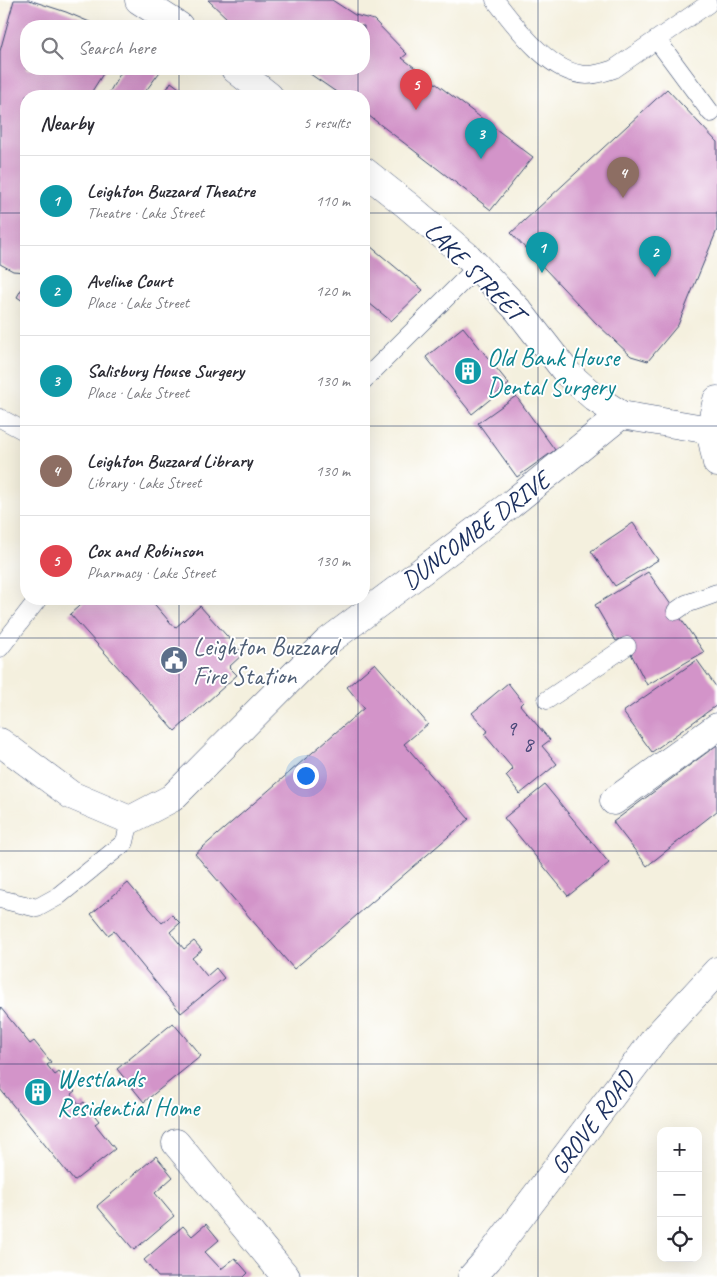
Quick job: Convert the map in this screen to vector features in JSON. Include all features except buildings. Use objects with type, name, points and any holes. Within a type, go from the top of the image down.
[{"type":"street","points":[[139,0],[170,20]]},
{"type":"street","points":[[243,75],[261,90]]},
{"type":"street","name":"LAKE STREET","points":[[370,176],[472,262],[518,310],[568,373],[595,398],[621,415],[710,430]]},
{"type":"street","points":[[717,400],[710,430],[717,464]]},
{"type":"street","name":"DUNCOMBE DRIVE","points":[[130,820],[172,798],[327,642],[510,505],[621,415]]},
{"type":"street","points":[[614,801],[717,728]]},
{"type":"street","points":[[0,742],[72,795],[130,820]]},
{"type":"street","name":"GROVE ROAD","points":[[472,1277],[488,1259],[657,1036],[717,971]]},
{"type":"street","points":[[176,1143],[286,1277]]},
{"type":"lane","points":[[495,0],[552,63],[572,73],[587,75],[600,74],[614,69],[708,4]]},
{"type":"lane","points":[[657,40],[711,113]]},
{"type":"lane","points":[[370,373],[472,262]]},
{"type":"lane","points":[[0,418],[20,429]]},
{"type":"lane","points":[[676,611],[686,604],[717,593]]},
{"type":"lane","points":[[0,648],[33,605]]},
{"type":"lane","points":[[547,700],[627,646]]},
{"type":"lane","points":[[0,899],[37,908],[57,897],[124,842],[130,820]]},
{"type":"place","name":"Cox and Robinson","points":[[416,110]]},
{"type":"place","name":"Salisbury House Surgery","points":[[481,159]]},
{"type":"place","name":"Leighton Buzzard Library","points":[[623,198]]},
{"type":"place","name":"Leighton Buzzard Theatre","points":[[542,273]]},
{"type":"place","name":"Aveline Court","points":[[655,277]]},
{"type":"place","name":"Old Bank House Dental Surgery","points":[[468,371]]},
{"type":"place","name":"Leighton Buzzard Fire Station","points":[[174,660]]},
{"type":"place","name":"Westlands Residential Home","points":[[38,1092]]}]
